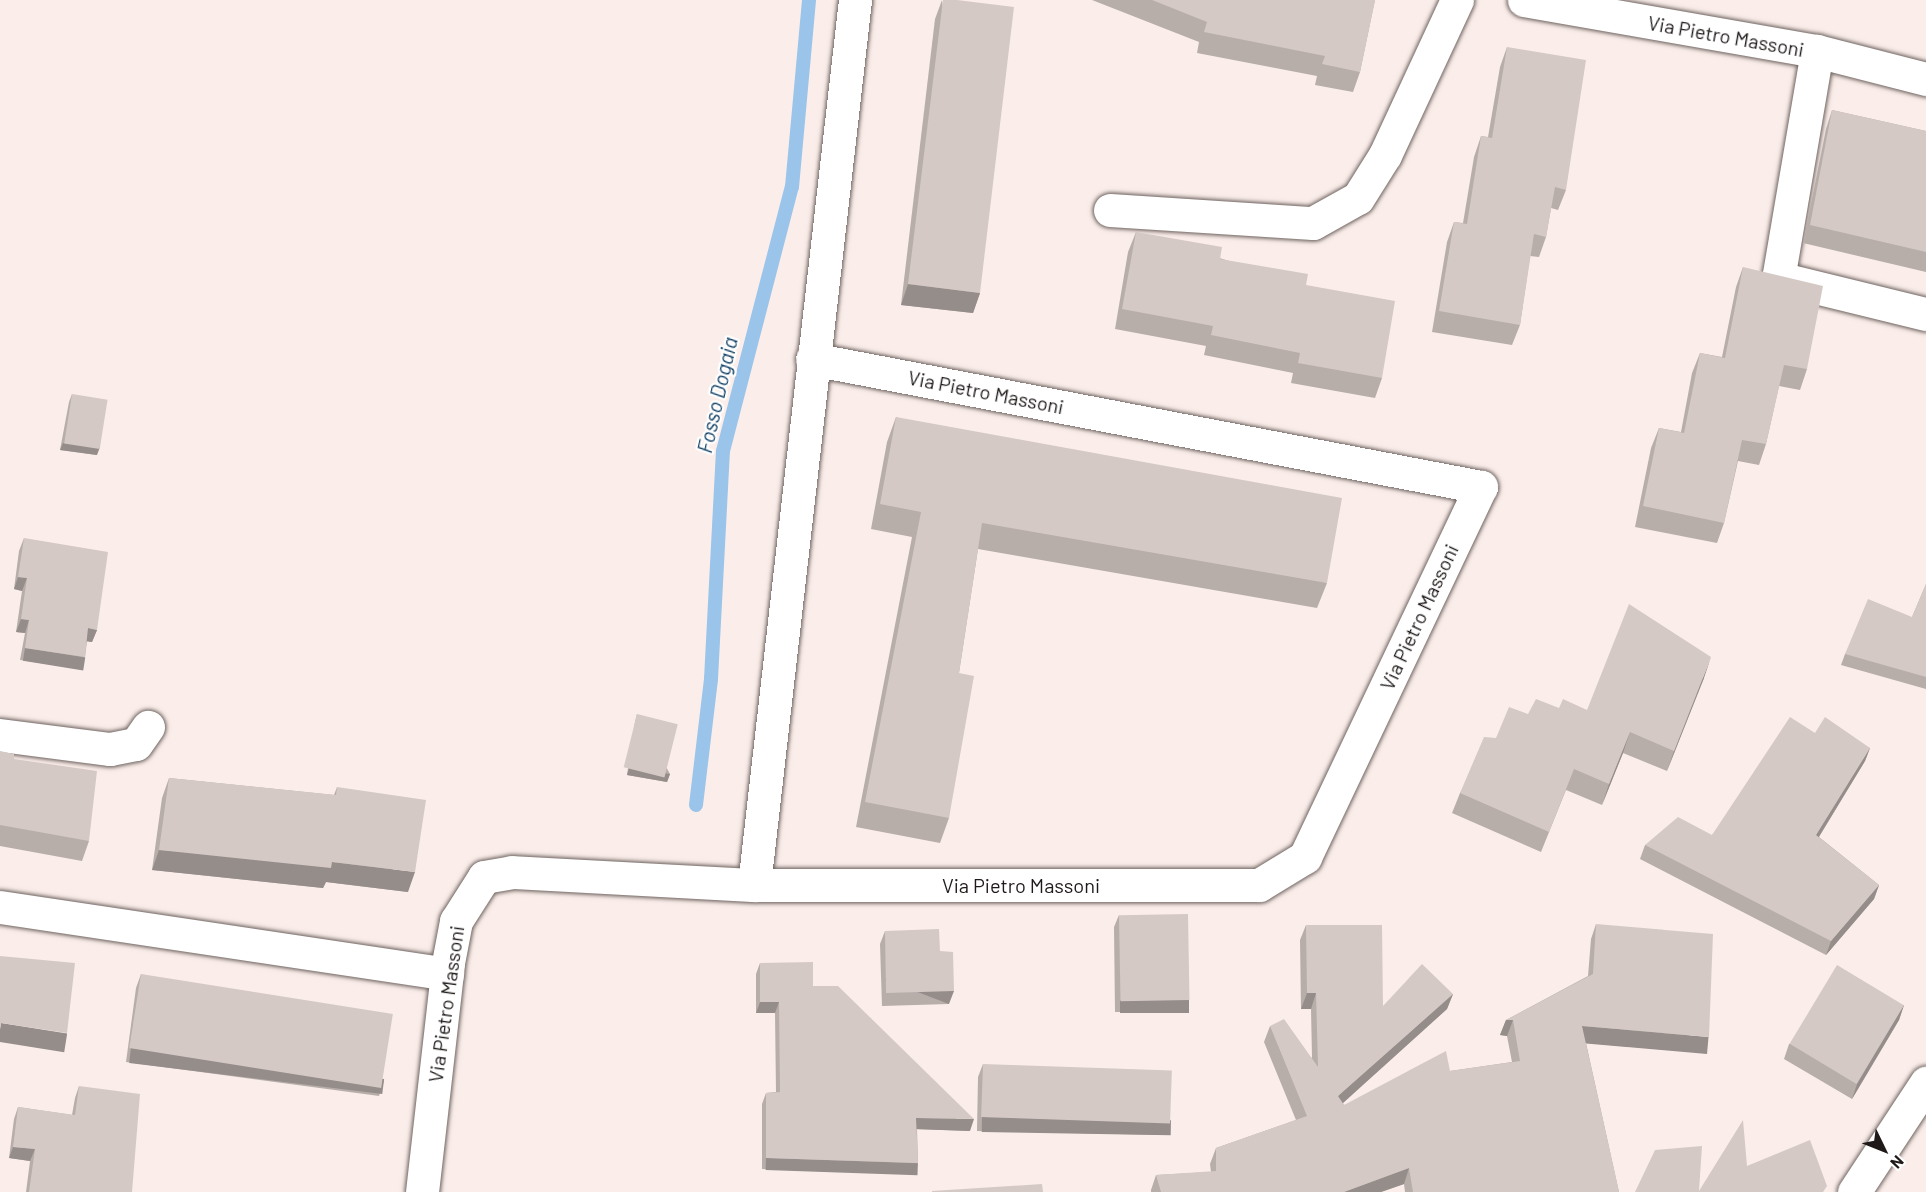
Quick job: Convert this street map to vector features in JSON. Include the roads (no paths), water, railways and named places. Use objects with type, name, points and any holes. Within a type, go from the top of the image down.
[{"type":"street","points":[[754,885],[812,359],[855,0]]},
{"type":"street","points":[[1110,210],[1313,223],[1358,198],[1385,155],[1457,0]]},
{"type":"street","name":"Via Pietro Massoni","points":[[1524,0],[1817,51],[1926,79]]},
{"type":"street","points":[[1817,51],[1778,278],[1926,314]]},
{"type":"street","name":"Via Pietro Massoni","points":[[422,1192],[447,974],[456,921],[484,878],[512,872],[754,885],[1259,885],[1305,857],[1481,487],[812,359]]},
{"type":"street","points":[[0,735],[110,749],[136,744],[148,727]]},
{"type":"street","points":[[0,907],[447,974]]},
{"type":"street","points":[[1854,1192],[1926,1083]]},
{"type":"waterway","name":"Fosso Dogaia","points":[[696,805],[711,679],[723,451],[792,187],[809,0]]}]
